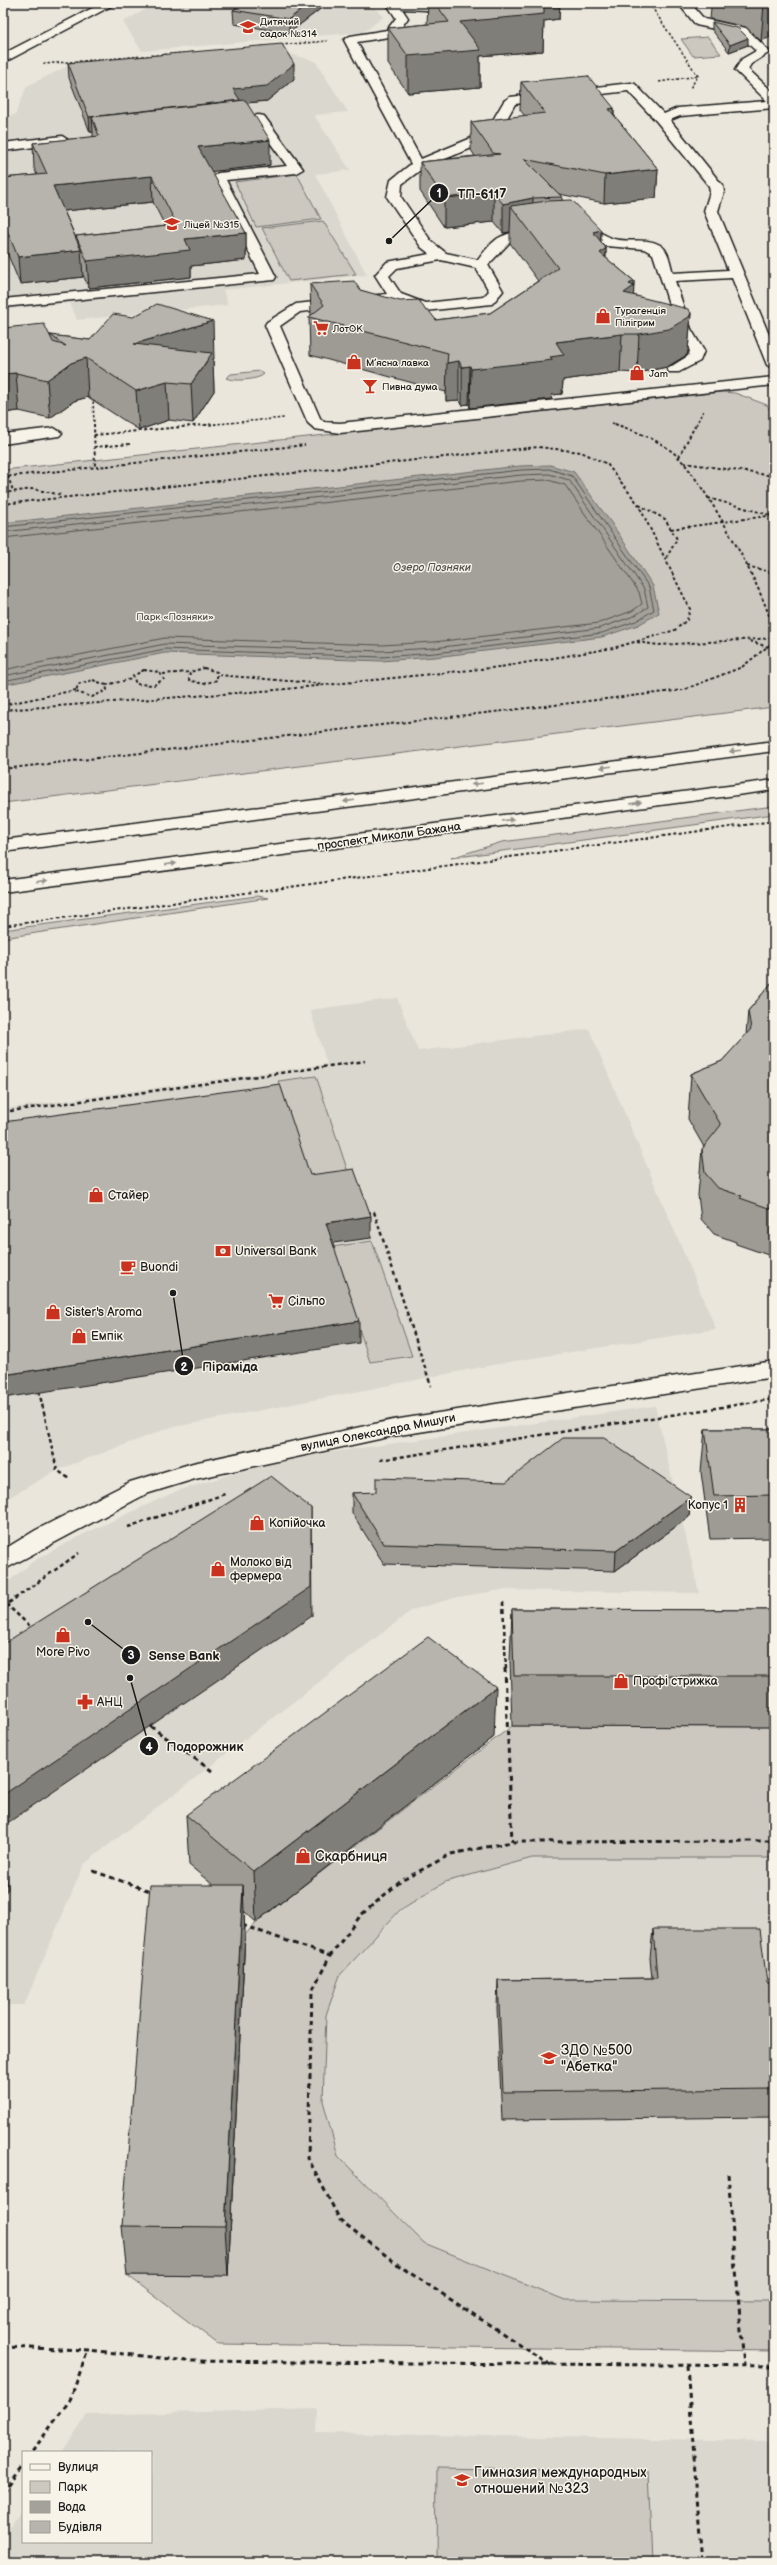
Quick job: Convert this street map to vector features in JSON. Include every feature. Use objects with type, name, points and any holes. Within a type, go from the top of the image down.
[{"type":"main road","points":[[3,59],[112,3]]},
{"type":"main road","points":[[393,4],[428,6],[453,16],[458,22]]},
{"type":"main road","points":[[393,4],[402,18],[391,33],[350,40],[418,165]]},
{"type":"main road","points":[[688,8],[700,22],[742,31],[764,52],[746,62],[741,70],[774,100]]},
{"type":"main road","points":[[441,256],[426,244],[394,197],[396,183],[418,165],[491,135],[510,101],[631,86],[662,119],[716,186],[717,192],[711,211],[774,365]]},
{"type":"main road","points":[[662,119],[678,112],[774,104]]},
{"type":"main road","points":[[3,303],[269,277],[218,177],[296,169],[259,120],[213,124]]},
{"type":"main road","points":[[3,147],[73,139]]},
{"type":"main road","points":[[482,265],[502,239],[514,236],[556,232],[590,232],[611,243],[645,245],[655,248],[660,253],[684,328],[696,351],[695,358],[674,369]]},
{"type":"main road","points":[[396,297],[382,275],[392,265],[441,256],[482,265],[496,291],[487,301],[424,307],[396,297],[296,308],[272,325],[312,416],[320,426],[340,428],[774,381]]},
{"type":"main road","points":[[668,277],[737,274]]},
{"type":"main road","points":[[3,439],[54,433]]},
{"type":"main road","points":[[3,846],[774,746]]},
{"type":"main road","name":"проспект Миколи Бажана","points":[[3,886],[774,785]]},
{"type":"main road","name":"вулиця Олександра Мишуги","points":[[3,1561],[44,1536],[138,1488],[194,1470],[393,1428],[774,1369]]},
{"type":"path","points":[[649,3],[698,76]]},
{"type":"path","points":[[279,45],[350,40]]},
{"type":"path","points":[[42,64],[200,52]]},
{"type":"path","points":[[631,86],[698,76]]},
{"type":"path","points":[[678,112],[698,76]]},
{"type":"path","points":[[679,457],[700,416],[721,386]]},
{"type":"path","points":[[93,390],[95,468]]},
{"type":"path","points":[[94,435],[312,416]]},
{"type":"path","points":[[3,768],[683,690],[736,672],[752,662],[768,648],[772,643],[773,638],[773,631],[746,565],[707,498],[679,457],[634,431],[606,421]]},
{"type":"path","points":[[94,447],[130,444]]},
{"type":"path","points":[[3,477],[312,444]]},
{"type":"path","points":[[3,504],[63,496],[538,447],[581,452],[607,464],[638,504],[690,609],[687,620],[675,630],[636,642],[613,648],[500,667],[331,684],[3,710]]},
{"type":"path","points":[[684,463],[774,476]]},
{"type":"path","points":[[8,476],[14,491]]},
{"type":"path","points":[[3,493],[33,489],[63,496]]},
{"type":"path","points":[[707,498],[774,515]]},
{"type":"path","points":[[638,504],[665,518],[678,539],[666,560]]},
{"type":"path","points":[[671,529],[774,515]]},
{"type":"path","points":[[746,565],[774,573]]},
{"type":"path","points":[[636,642],[659,645],[748,641],[773,638]]},
{"type":"path","points":[[748,641],[774,649]]},
{"type":"path","points":[[76,690],[78,684],[87,681],[98,681],[106,684],[132,679],[135,674],[144,670],[154,670],[162,674],[190,672],[204,668],[214,670],[219,675],[331,684]]},
{"type":"path","points":[[190,672],[189,680],[200,684],[214,682],[219,675]]},
{"type":"path","points":[[132,679],[140,685],[154,685],[162,682],[164,676],[162,674]]},
{"type":"path","points":[[76,690],[83,696],[97,696],[107,690],[106,684]]},
{"type":"path","points":[[3,705],[76,690]]},
{"type":"path","points":[[3,926],[774,821]]},
{"type":"path","points":[[3,1112],[365,1061]]},
{"type":"path","points":[[363,1214],[374,1212],[431,1386]]},
{"type":"path","points":[[39,1391],[57,1470],[70,1479]]},
{"type":"path","points":[[374,1461],[774,1399]]},
{"type":"path","points":[[120,1530],[231,1492]]},
{"type":"path","points":[[33,1630],[4,1606],[66,1561],[86,1549]]},
{"type":"path","points":[[503,1602],[512,1842]]},
{"type":"path","points":[[150,1726],[212,1771]]},
{"type":"path","points":[[551,2365],[401,2267],[340,2220],[308,2158],[312,1990],[330,1956],[361,1915],[401,1881],[451,1854],[512,1842],[774,1842]]},
{"type":"path","points":[[93,1871],[160,1895]]},
{"type":"path","points":[[234,1922],[330,1956]]},
{"type":"path","points":[[728,2174],[744,2366]]},
{"type":"path","points":[[3,2347],[88,2350],[187,2361],[774,2366]]},
{"type":"path","points":[[33,2451],[70,2400],[88,2350]]},
{"type":"path","points":[[687,2366],[702,2562]]},
{"type":"path","points":[[3,2492],[22,2466]]},
{"type":"shaded area","name":"Дитячий садок №314","points":[[157,3],[371,3],[383,17],[364,32],[142,51],[123,22]]},
{"type":"shaded area","name":"Ліцей №315","points":[[256,49],[279,51],[315,61],[348,112],[314,115],[350,170],[315,174],[367,275],[223,290],[228,305],[77,320],[70,303],[3,310],[3,116],[15,115],[27,86],[68,66]]},
{"type":"shaded area","points":[[397,998],[418,1051],[589,1029],[716,1329],[508,1362],[169,1428],[57,1470],[3,1501],[3,1109],[327,1064],[310,1010]]},
{"type":"shaded area","points":[[655,1406],[699,1593],[501,1590],[458,1597],[412,1610],[84,1864],[24,2005],[3,2005],[3,1586],[35,1560],[82,1535],[177,1491],[277,1460]]},
{"type":"shaded area","name":"ЗДО №500 \"Абетка\"","points":[[532,1858],[774,1858],[774,2301],[565,2300],[424,2243],[338,2156],[323,2101],[326,2015],[340,1975],[401,1910],[445,1881]]},
{"type":"shaded area","name":"Гимназия международных отношений №323","points":[[318,2409],[317,2433],[774,2441],[774,2562],[3,2562],[3,2538],[22,2510],[22,2543],[152,2543],[152,2451],[63,2451],[87,2415]]},
{"type":"green space","points":[[708,37],[721,54],[693,56],[681,39]]},
{"type":"green space","points":[[297,174],[321,219],[256,227],[235,182]]},
{"type":"green space","points":[[323,221],[356,274],[289,281],[262,228]]},
{"type":"green space","points":[[260,371],[264,374],[257,378],[234,380],[226,378],[231,374]]},
{"type":"green space","name":"Парк «Позняки»","points":[[722,392],[735,393],[767,405],[774,417],[774,707],[3,803],[3,470]]},
{"type":"green space","points":[[774,806],[774,814],[451,858],[502,842]]},
{"type":"green space","points":[[257,896],[268,898],[3,938],[3,930]]},
{"type":"green space","points":[[316,1076],[353,1187],[314,1192],[278,1081]]},
{"type":"green space","points":[[372,1241],[412,1356],[370,1362],[332,1247]]},
{"type":"green space","points":[[512,1726],[774,1727],[774,1858],[532,1858],[445,1882],[400,1910],[340,1975],[326,2015],[323,2101],[338,2156],[424,2243],[565,2300],[774,2301],[774,2351],[218,2344],[127,2275],[228,2276],[245,1935],[256,1922]]},
{"type":"green space","points":[[437,2468],[648,2472],[652,2562],[436,2562]]},
{"type":"water","name":"Озеро Позняки","points":[[550,465],[574,472],[612,524],[653,586],[659,613],[638,625],[602,637],[435,657],[381,661],[165,653],[3,685],[3,523],[520,466]]},
{"type":"building","points":[[243,3],[310,3],[289,19],[233,10]]},
{"type":"building","points":[[435,3],[538,3],[544,4],[544,14],[460,22],[481,50],[408,56],[388,28],[449,22]]},
{"type":"building","points":[[712,22],[738,28],[748,38],[730,45]]},
{"type":"building","points":[[282,44],[294,64],[267,86],[233,89],[240,100],[89,117],[68,63]]},
{"type":"building","points":[[588,76],[614,108],[609,109],[658,169],[605,175],[524,159],[562,197],[533,198],[503,204],[494,193],[444,198],[420,162],[500,154],[493,153],[471,122],[545,113],[521,82]]},
{"type":"building","points":[[245,100],[270,140],[198,147],[246,233],[185,239],[190,250],[87,261],[76,236],[177,225],[152,176],[53,186],[81,250],[18,257],[3,221],[3,178],[47,174],[33,143],[99,136],[92,117]]},
{"type":"building","points":[[572,200],[601,230],[593,232],[606,248],[600,253],[634,281],[629,284],[634,286],[624,293],[688,309],[691,313],[689,317],[669,329],[639,334],[622,334],[556,342],[564,355],[550,357],[553,360],[471,369],[470,366],[462,367],[459,361],[447,363],[448,353],[309,317],[324,305],[310,284],[354,281],[360,290],[400,301],[419,300],[426,311],[429,311],[436,320],[490,313],[558,268],[511,206],[547,201]]},
{"type":"building","points":[[157,304],[213,321],[134,344],[212,353],[191,384],[167,382],[136,391],[86,358],[71,363],[47,380],[16,373],[3,374],[3,345],[5,344],[3,340],[3,328],[44,324],[53,342],[66,346],[50,335],[90,340],[113,314],[133,317]]},
{"type":"building","points":[[774,980],[774,1210],[740,1198],[742,1196],[718,1188],[705,1173],[702,1149],[721,1125],[691,1074],[722,1061],[751,1029],[748,1011]]},
{"type":"building","points":[[280,1084],[310,1175],[354,1169],[371,1216],[326,1223],[359,1321],[3,1375],[3,1122]]},
{"type":"building","points":[[705,1429],[774,1429],[774,1495],[714,1496]]},
{"type":"building","points":[[563,1438],[604,1438],[691,1497],[616,1551],[384,1544],[352,1493],[376,1492],[376,1478],[506,1482]]},
{"type":"building","points":[[271,1476],[311,1508],[311,1587],[3,1795],[3,1644]]},
{"type":"building","points":[[512,1609],[774,1610],[774,1676],[514,1676]]},
{"type":"building","points":[[428,1637],[496,1687],[254,1872],[186,1815]]},
{"type":"building","points":[[3,1852],[5,1861],[3,1863]]},
{"type":"building","points":[[150,1885],[243,1885],[225,2227],[122,2226]]},
{"type":"building","points":[[653,1929],[760,1929],[767,1983],[774,1983],[774,2089],[503,2092],[498,1980],[657,1978]]},
{"type":"place","name":"Дитячий садок №314","points":[[248,27]]},
{"type":"place","name":"Ліцей №315","points":[[172,224]]},
{"type":"place","name":"ТП-6117","points":[[389,241]]},
{"type":"place","name":"Турагенція Пілігрим","points":[[603,316]]},
{"type":"place","name":"ЛотОК","points":[[321,328]]},
{"type":"place","name":"М’ясна лавка","points":[[354,362]]},
{"type":"place","name":"Jam","points":[[637,373]]},
{"type":"place","name":"Пивна дума","points":[[370,386]]},
{"type":"place","name":"Стайер","points":[[96,1195]]},
{"type":"place","name":"Universal Bank","points":[[223,1251]]},
{"type":"place","name":"Buondi","points":[[128,1267]]},
{"type":"place","name":"Піраміда","points":[[173,1293]]},
{"type":"place","name":"Сільпо","points":[[276,1301]]},
{"type":"place","name":"Sister's Aroma","points":[[53,1312]]},
{"type":"place","name":"Емпік","points":[[79,1336]]},
{"type":"place","name":"Копус 1","points":[[740,1505]]},
{"type":"place","name":"Копійочка","points":[[257,1523]]},
{"type":"place","name":"Молоко від фермера","points":[[218,1569]]},
{"type":"place","name":"Sense Bank","points":[[88,1622]]},
{"type":"place","name":"More Pivo","points":[[63,1635]]},
{"type":"place","name":"Подорожник","points":[[130,1678]]},
{"type":"place","name":"Профі стрижка","points":[[621,1681]]},
{"type":"place","name":"АНЦ","points":[[85,1702]]},
{"type":"place","name":"Скарбниця","points":[[303,1856]]},
{"type":"place","name":"ЗДО №500 \"Абетка\"","points":[[549,2058]]},
{"type":"place","name":"Гимназия международных отношений №323","points":[[462,2480]]}]
